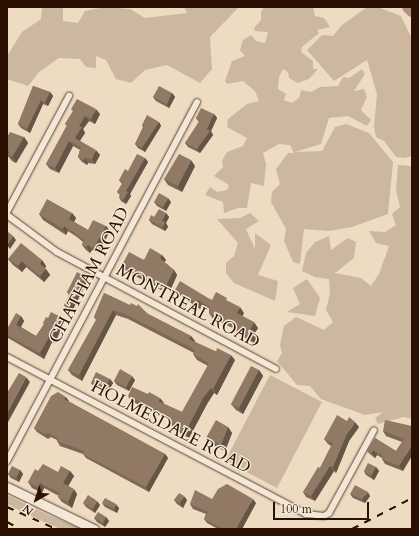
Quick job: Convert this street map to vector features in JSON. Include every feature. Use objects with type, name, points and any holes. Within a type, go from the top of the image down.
[{"type":"street","points":[[7,212],[69,96]]},
{"type":"street","name":"CHATHAM ROAD","points":[[7,461],[196,102]]},
{"type":"street","name":"MONTREAL ROAD","points":[[7,215],[57,252],[276,369]]},
{"type":"street","name":"HOLMESDALE ROAD","points":[[7,357],[306,514],[324,516],[329,513],[374,430]]},
{"type":"street","points":[[7,487],[94,529]]},
{"type":"shaded area","points":[[42,7],[63,7],[63,21],[78,23],[85,11],[105,7],[130,9],[145,18],[187,13],[184,7],[239,7],[210,37],[212,69],[200,83],[167,65],[145,70],[131,83],[116,79],[106,60],[96,56],[96,68],[86,67],[80,59],[59,58],[39,72],[28,86],[7,79],[7,56],[22,32],[41,19]]},
{"type":"shaded area","points":[[264,7],[313,7],[315,16],[324,18],[330,27],[317,30],[319,33],[302,47],[301,52],[313,61],[313,69],[318,69],[309,79],[298,83],[289,78],[288,72],[283,69],[279,77],[278,89],[286,94],[284,100],[292,103],[299,98],[301,90],[311,92],[320,87],[338,86],[343,77],[349,78],[362,69],[365,74],[354,91],[364,89],[367,97],[361,110],[371,120],[367,126],[348,116],[329,118],[321,144],[295,152],[322,151],[335,127],[346,124],[369,133],[393,162],[388,214],[352,227],[329,231],[304,229],[300,264],[293,262],[284,241],[286,229],[271,202],[272,192],[280,184],[276,169],[288,153],[294,153],[290,145],[279,144],[263,153],[266,164],[264,186],[251,183],[247,208],[238,208],[224,213],[223,202],[205,195],[210,187],[217,192],[227,190],[229,185],[214,176],[223,167],[222,161],[227,152],[243,146],[247,138],[227,127],[228,119],[247,104],[259,101],[255,91],[243,81],[227,84],[225,81],[232,61],[245,56],[240,50],[243,40],[251,35],[256,41],[265,43],[268,32],[255,31],[254,28],[261,20],[261,12]]},
{"type":"shaded area","points":[[367,7],[380,8],[401,16],[412,39],[412,156],[405,158],[396,157],[384,141],[376,137],[374,126],[377,94],[367,60],[334,81],[307,50],[322,35],[333,36],[341,26]]},
{"type":"shaded area","points":[[398,165],[412,166],[412,419],[404,417],[378,424],[375,418],[383,412],[365,415],[321,399],[310,386],[297,385],[277,361],[282,353],[280,345],[284,326],[296,317],[324,330],[333,322],[326,310],[330,293],[329,279],[315,277],[302,271],[306,253],[315,242],[329,236],[331,250],[348,238],[356,242],[354,258],[335,273],[361,278],[371,286],[379,274],[389,246],[376,243],[369,231],[385,232],[396,225],[392,214],[400,207],[396,190]]},
{"type":"shaded area","points":[[250,213],[259,221],[246,229],[255,249],[255,233],[271,245],[258,275],[278,281],[275,301],[234,283],[226,273],[226,263],[234,256],[238,243],[217,219],[240,218]]},
{"type":"shaded area","points":[[307,279],[320,298],[315,316],[287,312],[300,304],[293,288]]},
{"type":"shaded area","points":[[270,375],[322,402],[277,488],[225,461]]},
{"type":"shaded area","points":[[7,495],[48,515],[82,529],[60,529],[33,517],[7,504]]},
{"type":"building","points":[[33,86],[50,92],[45,102],[41,100],[27,129],[18,124]]},
{"type":"building","points":[[159,86],[172,93],[167,104],[153,97]]},
{"type":"building","points":[[77,99],[96,109],[91,119],[85,116],[79,126],[82,127],[75,138],[96,150],[92,159],[85,158],[84,160],[78,157],[81,147],[69,141],[55,168],[46,164],[67,125],[65,124],[74,110],[71,109]]},
{"type":"building","points":[[201,108],[214,114],[207,129],[210,131],[197,149],[185,143],[200,120],[196,118]]},
{"type":"building","points":[[147,115],[159,122],[142,148],[135,144],[144,126],[142,125]]},
{"type":"building","points":[[10,132],[24,137],[12,157],[8,155],[9,152],[7,151],[7,137]]},
{"type":"building","points":[[137,154],[145,158],[126,191],[128,192],[123,200],[119,197],[121,194],[117,192],[123,182],[119,180],[125,169],[128,171]]},
{"type":"building","points":[[179,154],[191,160],[178,186],[164,179]]},
{"type":"building","points":[[159,193],[168,198],[163,207],[154,202]]},
{"type":"building","points":[[47,199],[72,213],[69,219],[88,230],[93,220],[106,226],[94,248],[88,245],[87,247],[82,245],[84,240],[73,232],[64,226],[63,229],[39,214]]},
{"type":"building","points":[[159,209],[166,213],[162,221],[165,222],[163,227],[149,220],[151,215],[154,217]]},
{"type":"building","points":[[7,231],[13,236],[7,245]]},
{"type":"building","points":[[21,243],[42,260],[40,264],[46,269],[40,276],[22,261],[18,266],[8,259]]},
{"type":"building","points":[[150,248],[162,255],[160,258],[174,270],[166,286],[159,282],[157,284],[122,265],[129,252],[144,260]]},
{"type":"building","points":[[77,272],[85,276],[69,307],[64,305],[70,294],[67,292]]},
{"type":"building","points":[[180,281],[212,300],[216,292],[227,298],[226,300],[240,307],[237,313],[254,322],[250,330],[253,332],[250,337],[234,329],[236,326],[209,313],[210,307],[198,300],[196,303],[175,290]]},
{"type":"building","points":[[104,293],[130,305],[131,303],[137,306],[138,304],[148,314],[191,336],[189,339],[216,352],[217,348],[231,355],[213,389],[211,388],[203,398],[185,433],[177,429],[179,426],[167,420],[169,416],[128,396],[132,387],[148,394],[149,392],[160,398],[158,401],[182,412],[209,363],[193,354],[195,351],[192,348],[125,314],[113,310],[79,375],[68,370],[97,319],[94,317]]},
{"type":"building","points":[[51,312],[61,317],[51,338],[49,337],[40,353],[7,335],[7,329],[16,313],[21,316],[16,325],[36,336],[45,323],[43,323],[46,317],[48,318]]},
{"type":"building","points":[[251,366],[259,370],[239,408],[231,404]]},
{"type":"building","points":[[120,369],[132,376],[126,387],[114,381]]},
{"type":"building","points":[[96,372],[110,379],[104,389],[91,383]]},
{"type":"building","points":[[19,373],[26,377],[7,413],[7,393]]},
{"type":"building","points":[[58,392],[66,397],[64,399],[165,454],[146,487],[83,454],[84,451],[57,441],[58,438],[48,433],[45,434],[34,428],[51,396]]},
{"type":"building","points":[[337,415],[347,421],[349,417],[355,422],[346,436],[333,467],[330,466],[311,496],[303,492],[318,467],[320,468],[333,443],[324,439]]},
{"type":"building","points":[[216,420],[228,427],[221,445],[206,438]]},
{"type":"building","points":[[385,420],[412,426],[412,445],[399,466],[382,459],[383,456],[373,450],[372,453],[367,451],[375,438],[396,451],[404,439],[383,431]]},
{"type":"building","points":[[368,463],[376,467],[371,476],[364,471]]},
{"type":"building","points":[[43,464],[58,472],[61,466],[70,471],[63,483],[74,489],[68,502],[58,497],[60,493],[40,483],[38,487],[28,482],[35,469],[38,471]]},
{"type":"building","points":[[12,466],[20,470],[16,478],[8,474]]},
{"type":"building","points":[[227,484],[253,499],[236,529],[223,529],[204,519],[208,512],[190,504],[195,490],[212,499],[218,489]]},
{"type":"building","points":[[355,485],[368,492],[362,499],[350,494]]},
{"type":"building","points":[[179,493],[184,496],[180,503],[174,500]]},
{"type":"building","points":[[88,495],[97,501],[93,509],[83,503]]},
{"type":"building","points":[[105,498],[116,504],[114,509],[102,503]]},
{"type":"building","points":[[98,512],[106,517],[103,523],[94,518]]},
{"type":"waterway","points":[[408,7],[412,11]]},
{"type":"railway","points":[[352,529],[412,498]]},
{"type":"railway","points":[[7,507],[56,529]]},
{"type":"railway","points":[[7,522],[20,529]]}]
